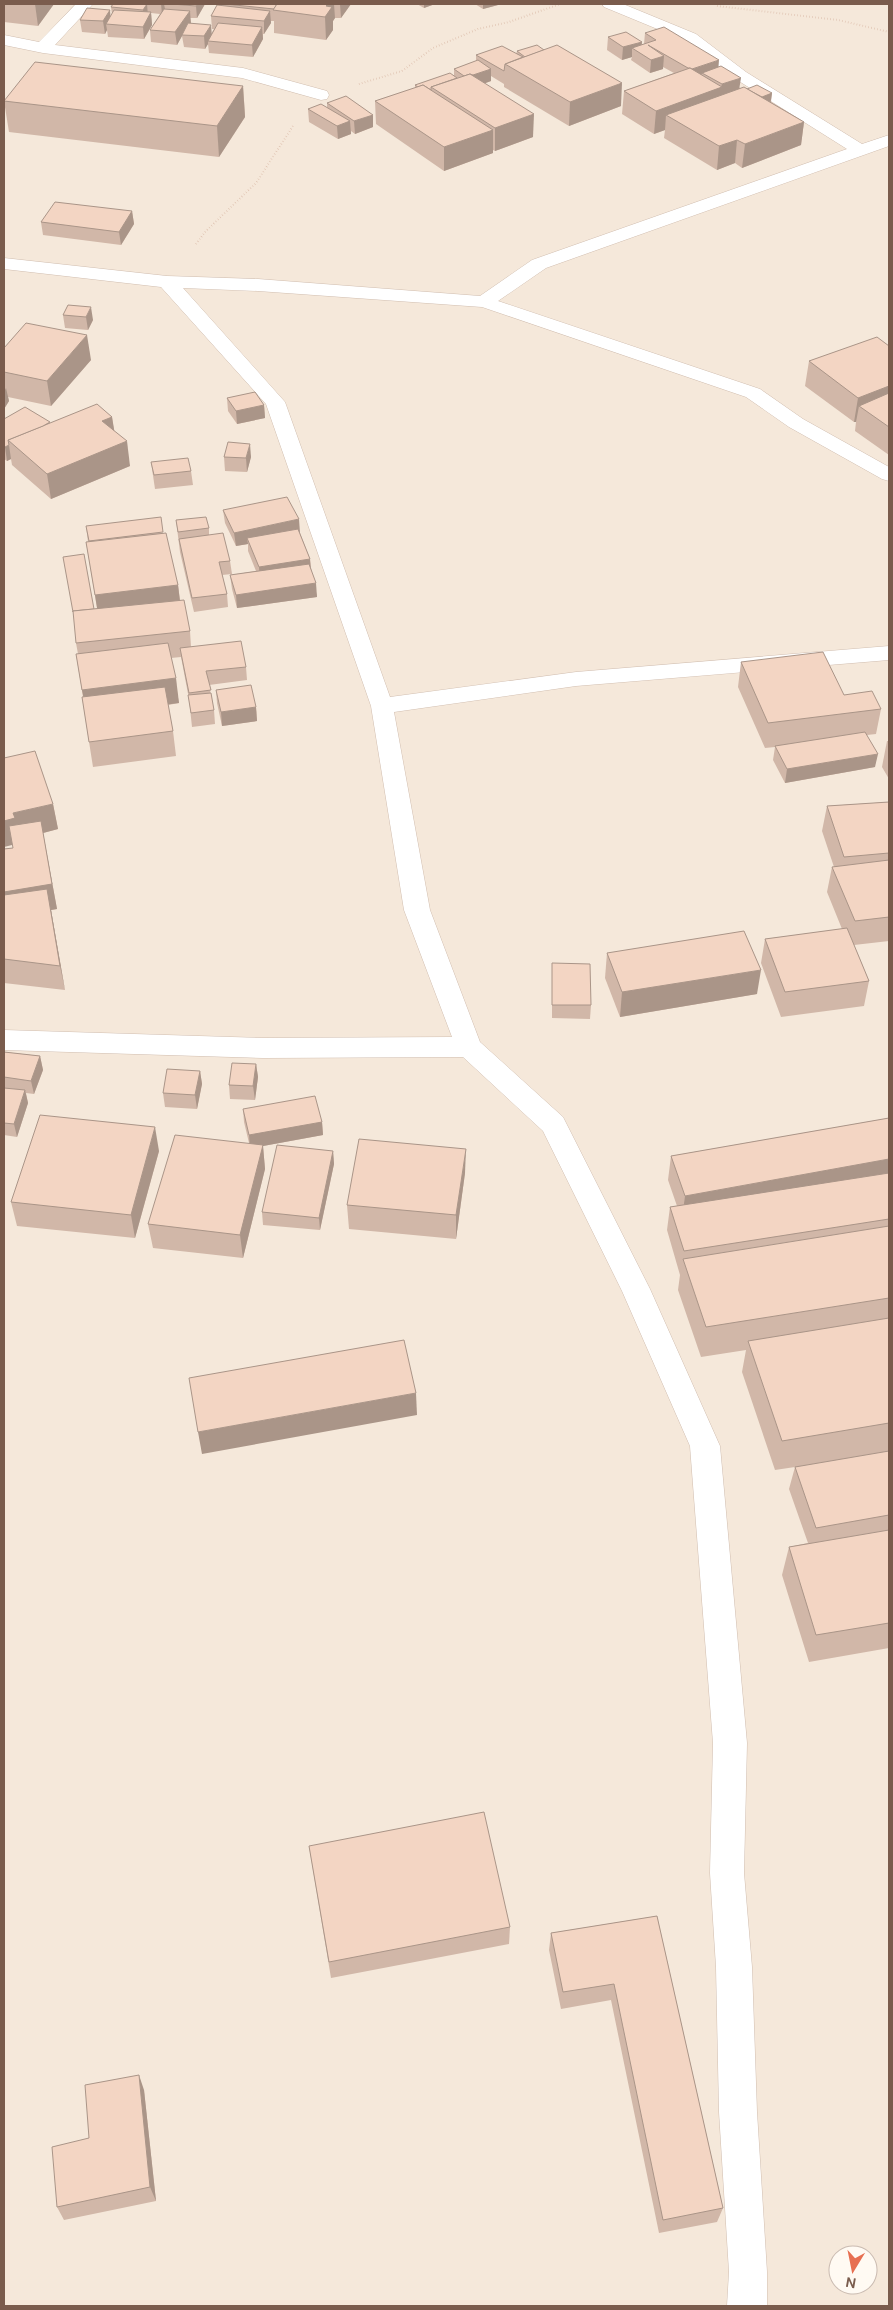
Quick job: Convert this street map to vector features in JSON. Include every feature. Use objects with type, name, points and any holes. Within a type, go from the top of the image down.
[{"type":"street","points":[[43,48],[85,4]]},
{"type":"street","points":[[610,4],[690,37],[740,75],[860,150]]},
{"type":"street","points":[[4,40],[43,48],[243,73],[321,95]]},
{"type":"street","points":[[484,302],[539,264],[889,140]]},
{"type":"street","points":[[4,263],[167,282],[258,285],[484,302],[753,392],[796,423],[889,475]]},
{"type":"street","points":[[167,282],[275,402],[382,706],[417,910],[469,1047],[554,1124],[606,1233],[636,1289],[705,1446],[730,1743],[727,1873],[734,1967],[738,2112],[748,2272],[747,2306]]},
{"type":"street","points":[[382,706],[576,679],[889,653]]},
{"type":"street","points":[[4,1040],[263,1048],[469,1047]]},
{"type":"path","points":[[712,6],[838,20],[889,32]]},
{"type":"shaded area","points":[[4,4],[889,4],[889,2306],[4,2306]]},
{"type":"building","points":[[113,4],[147,4],[143,10],[111,7]]},
{"type":"building","points":[[172,4],[197,4],[196,6]]},
{"type":"building","points":[[225,4],[277,4],[274,9]]},
{"type":"building","points":[[277,4],[328,4],[326,6],[332,7],[325,17],[273,10]]},
{"type":"building","points":[[217,5],[270,11],[264,21],[211,16]]},
{"type":"building","points":[[87,8],[110,10],[103,21],[80,20]]},
{"type":"building","points":[[164,9],[190,11],[175,32],[150,30]]},
{"type":"building","points":[[114,10],[151,12],[143,27],[106,24]]},
{"type":"building","points":[[188,23],[211,25],[204,36],[182,35]]},
{"type":"building","points":[[218,23],[262,27],[252,45],[208,41]]},
{"type":"building","points":[[664,27],[719,60],[692,69],[648,45],[664,56],[651,60],[632,48],[656,40],[645,33]]},
{"type":"building","points":[[626,32],[642,42],[623,47],[608,37]]},
{"type":"building","points":[[537,45],[544,50],[525,57],[517,51]]},
{"type":"building","points":[[557,45],[622,83],[570,102],[505,64]]},
{"type":"building","points":[[502,46],[523,57],[505,64],[504,71],[476,55]]},
{"type":"building","points":[[478,60],[491,69],[464,76],[454,69]]},
{"type":"building","points":[[35,62],[243,86],[217,126],[4,101]]},
{"type":"building","points":[[721,66],[741,78],[722,84],[702,73]]},
{"type":"building","points":[[690,68],[722,87],[656,111],[624,91]]},
{"type":"building","points":[[450,73],[457,78],[431,87],[431,90],[423,85],[418,87],[415,85]]},
{"type":"building","points":[[470,74],[534,114],[495,128],[431,87]]},
{"type":"building","points":[[423,85],[493,130],[444,147],[375,101]]},
{"type":"building","points":[[757,85],[772,93],[762,97],[747,89]]},
{"type":"building","points":[[744,87],[804,122],[745,144],[737,140],[719,146],[666,115]]},
{"type":"building","points":[[346,96],[373,115],[354,121],[327,103]]},
{"type":"building","points":[[321,104],[350,121],[337,126],[308,109]]},
{"type":"building","points":[[55,202],[132,211],[119,232],[41,222]]},
{"type":"building","points":[[68,305],[91,307],[86,317],[63,315]]},
{"type":"building","points":[[26,323],[87,335],[47,381],[4,372],[4,348]]},
{"type":"building","points":[[877,337],[889,346],[889,386],[858,398],[809,361]]},
{"type":"building","points":[[255,392],[264,405],[236,411],[227,398]]},
{"type":"building","points":[[889,393],[889,427],[859,406]]},
{"type":"building","points":[[97,404],[112,417],[102,421],[127,441],[47,474],[8,440]]},
{"type":"building","points":[[25,407],[50,422],[8,440],[9,445],[4,447],[4,419]]},
{"type":"building","points":[[228,442],[250,444],[246,458],[224,457]]},
{"type":"building","points":[[188,458],[191,471],[154,475],[151,462]]},
{"type":"building","points":[[287,497],[299,519],[234,533],[223,510]]},
{"type":"building","points":[[161,517],[163,532],[89,541],[86,526]]},
{"type":"building","points":[[206,517],[209,528],[178,532],[176,520]]},
{"type":"building","points":[[298,529],[310,559],[259,567],[247,538]]},
{"type":"building","points":[[166,533],[178,585],[95,595],[86,542]]},
{"type":"building","points":[[223,533],[230,561],[219,562],[227,594],[192,598],[179,539]]},
{"type":"building","points":[[84,554],[94,609],[73,612],[63,557]]},
{"type":"building","points":[[309,564],[316,583],[236,595],[230,575]]},
{"type":"building","points":[[184,600],[190,631],[76,643],[73,611]]},
{"type":"building","points":[[241,641],[246,667],[206,671],[211,690],[189,693],[180,648]]},
{"type":"building","points":[[168,643],[176,678],[82,690],[76,654]]},
{"type":"building","points":[[823,652],[844,695],[872,691],[881,709],[768,723],[741,662]]},
{"type":"building","points":[[251,685],[256,707],[221,712],[216,690]]},
{"type":"building","points":[[165,687],[173,731],[89,742],[82,697]]},
{"type":"building","points":[[211,693],[214,710],[191,713],[188,695]]},
{"type":"building","points":[[865,732],[878,754],[787,769],[775,746]]},
{"type":"building","points":[[35,751],[53,804],[13,813],[15,818],[4,821],[4,758]]},
{"type":"building","points":[[889,802],[889,853],[844,857],[827,806]]},
{"type":"building","points":[[41,821],[52,884],[4,892],[4,849],[13,848],[9,826]]},
{"type":"building","points":[[889,860],[889,917],[855,921],[832,867]]},
{"type":"building","points":[[47,889],[60,966],[4,959],[4,895]]},
{"type":"building","points":[[847,928],[869,981],[785,992],[765,939]]},
{"type":"building","points":[[744,931],[761,970],[622,992],[607,953]]},
{"type":"building","points":[[552,963],[590,964],[591,1005],[552,1005]]},
{"type":"building","points":[[4,1052],[40,1056],[31,1081],[4,1077]]},
{"type":"building","points":[[232,1063],[256,1064],[253,1086],[229,1085]]},
{"type":"building","points":[[167,1069],[200,1071],[195,1095],[163,1093]]},
{"type":"building","points":[[4,1088],[25,1090],[14,1124],[4,1123]]},
{"type":"building","points":[[315,1096],[322,1122],[249,1135],[243,1109]]},
{"type":"building","points":[[40,1115],[155,1127],[131,1215],[11,1202]]},
{"type":"building","points":[[889,1118],[889,1159],[685,1196],[671,1156]]},
{"type":"building","points":[[175,1135],[263,1145],[240,1235],[148,1224]]},
{"type":"building","points":[[359,1139],[466,1149],[456,1215],[347,1205]]},
{"type":"building","points":[[277,1145],[333,1151],[319,1218],[262,1212]]},
{"type":"building","points":[[889,1173],[889,1219],[684,1251],[670,1207]]},
{"type":"building","points":[[889,1226],[889,1298],[706,1327],[683,1259]]},
{"type":"building","points":[[889,1318],[889,1423],[782,1441],[748,1341]]},
{"type":"building","points":[[404,1340],[416,1393],[198,1432],[189,1378]]},
{"type":"building","points":[[889,1451],[889,1515],[816,1528],[795,1467]]},
{"type":"building","points":[[889,1530],[889,1623],[816,1635],[789,1547]]},
{"type":"building","points":[[484,1812],[510,1927],[329,1962],[309,1846]]},
{"type":"building","points":[[657,1916],[723,2208],[663,2220],[614,1984],[563,1992],[551,1933]]},
{"type":"building","points":[[139,2075],[150,2187],[57,2207],[52,2147],[89,2138],[85,2085]]}]
